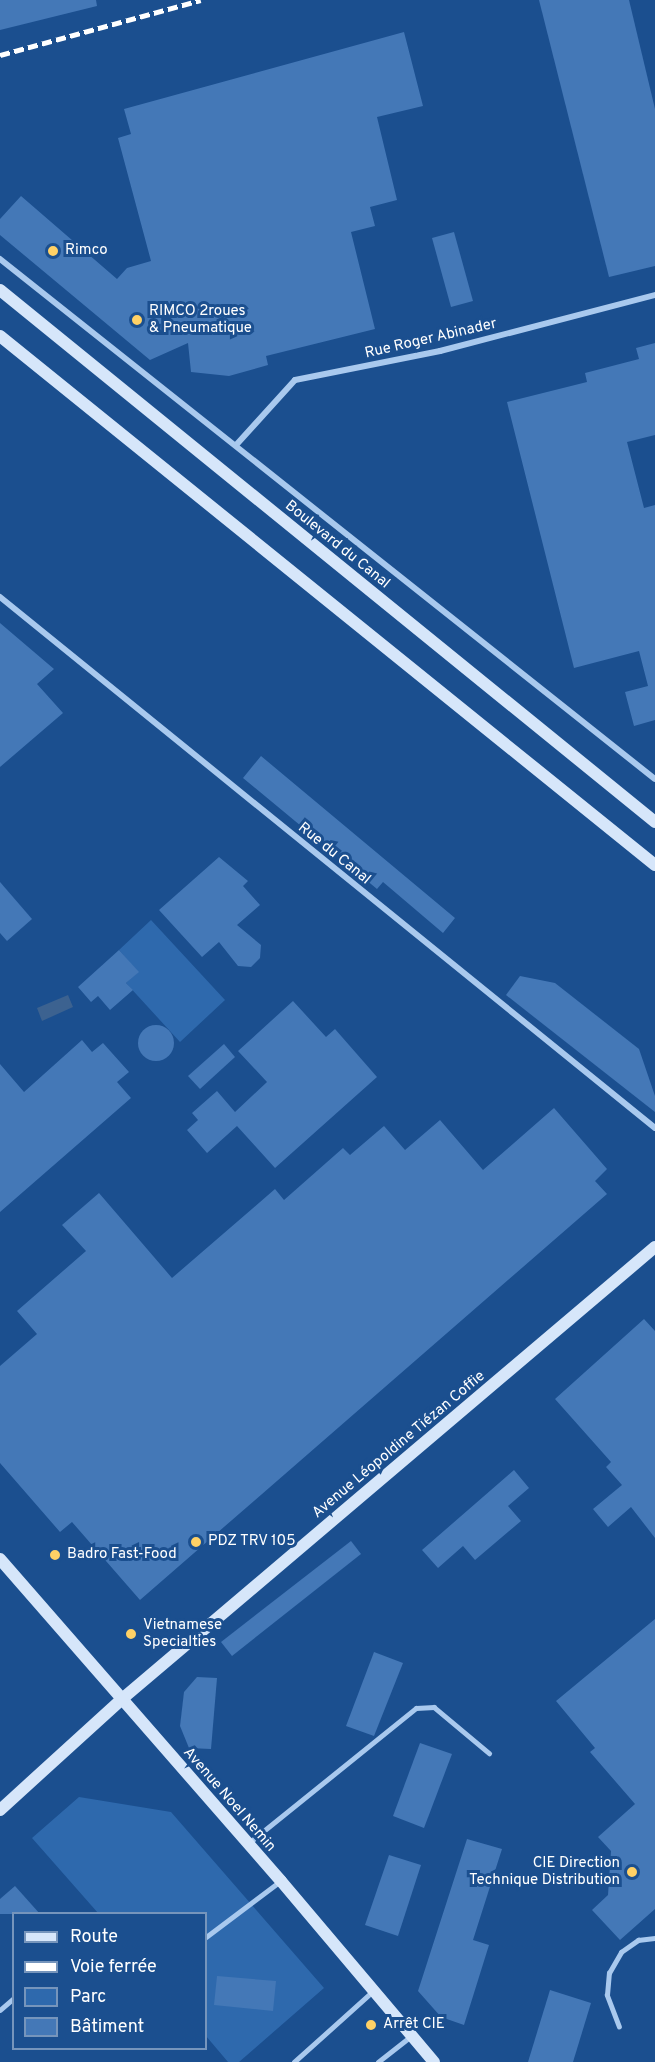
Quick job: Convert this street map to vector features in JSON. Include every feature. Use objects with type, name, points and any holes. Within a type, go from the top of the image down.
[{"type":"main road","name":"Boulevard du Canal","points":[[0,290],[655,822]]},
{"type":"main road","points":[[0,336],[655,865]]},
{"type":"main road","name":"Avenue Léopoldine Tiézan Coffie","points":[[0,1810],[122,1699],[655,1246]]},
{"type":"main road","name":"Avenue Noel Nemin","points":[[0,1559],[281,1881],[434,2062]]},
{"type":"street","name":"Boulevard du Canal","points":[[0,259],[237,444],[655,779]]},
{"type":"street","name":"Rue Roger Abinader","points":[[237,444],[295,380],[440,351],[655,295]]},
{"type":"street","name":"Rue du Canal","points":[[0,597],[655,1128]]},
{"type":"street","points":[[647,772],[655,770]]},
{"type":"lane","points":[[247,1844],[416,1708],[434,1707],[489,1754]]},
{"type":"lane","points":[[207,1936],[281,1881]]},
{"type":"lane","points":[[620,2027],[607,1995],[609,1973],[621,1953],[638,1940],[655,1938]]},
{"type":"lane","points":[[294,2062],[373,1991]]},
{"type":"lane","points":[[0,2010],[12,2000]]},
{"type":"lane","points":[[378,2062],[411,2036]]},
{"type":"green space","points":[[151,920],[225,1000],[180,1042],[126,983],[138,972],[119,950]]},
{"type":"green space","points":[[79,1797],[171,1812],[324,1988],[239,2062],[228,2062],[207,2037],[207,1912],[97,1912],[32,1838]]},
{"type":"shaded area","points":[[68,995],[73,1007],[42,1021],[37,1008]]},
{"type":"building","points":[[0,0],[96,0],[97,6],[0,30]]},
{"type":"building","points":[[539,0],[629,0],[655,109],[655,266],[609,277]]},
{"type":"building","points":[[404,32],[423,106],[377,117],[397,200],[370,207],[375,226],[351,232],[375,329],[266,356],[268,365],[229,376],[191,372],[188,343],[150,360],[0,235],[0,219],[21,196],[117,279],[127,268],[151,261],[118,138],[131,134],[124,109]]},
{"type":"building","points":[[454,232],[473,301],[451,307],[432,238]]},
{"type":"building","points":[[655,343],[655,435],[627,442],[644,508],[655,505],[655,720],[634,726],[625,692],[648,686],[639,651],[574,668],[507,402],[587,382],[585,373],[639,359],[636,348]]},
{"type":"building","points":[[0,623],[54,669],[37,684],[63,713],[0,767]]},
{"type":"building","points":[[261,756],[455,918],[443,933],[383,882],[377,889],[243,778]]},
{"type":"building","points":[[219,857],[248,881],[243,886],[260,905],[237,925],[261,945],[260,958],[251,967],[238,966],[219,942],[202,957],[159,910]]},
{"type":"building","points":[[0,882],[32,919],[7,941],[0,933]]},
{"type":"building","points":[[119,950],[139,972],[126,983],[133,990],[110,1010],[98,996],[91,1002],[78,987]]},
{"type":"building","points":[[520,976],[555,983],[639,1049],[655,1096],[655,1112],[506,995]]},
{"type":"building","points":[[293,1001],[326,1037],[335,1029],[377,1077],[275,1168],[237,1126],[207,1153],[187,1130],[198,1120],[192,1113],[217,1091],[235,1112],[267,1082],[238,1051]]},
{"type":"building","points":[[156,1025],[168,1031],[174,1043],[168,1055],[156,1061],[144,1055],[138,1043],[144,1031]]},
{"type":"building","points":[[82,1040],[92,1052],[103,1043],[129,1072],[117,1082],[131,1098],[0,1212],[0,1064],[24,1092]]},
{"type":"building","points":[[224,1044],[235,1057],[200,1089],[188,1076]]},
{"type":"building","points":[[554,1108],[607,1169],[595,1181],[607,1194],[140,1600],[72,1522],[60,1532],[0,1463],[0,1366],[37,1334],[17,1311],[86,1251],[62,1225],[99,1193],[172,1278],[275,1189],[284,1200],[343,1148],[350,1155],[384,1126],[405,1150],[440,1120],[483,1170]]},
{"type":"building","points":[[644,1319],[655,1331],[655,1538],[631,1507],[608,1527],[593,1509],[622,1485],[606,1467],[611,1462],[555,1399]]},
{"type":"building","points":[[514,1470],[529,1488],[508,1506],[521,1521],[475,1560],[463,1546],[438,1568],[422,1550]]},
{"type":"building","points":[[351,1541],[361,1554],[232,1656],[221,1642]]},
{"type":"building","points":[[655,1619],[655,1909],[620,1940],[592,1910],[608,1895],[611,1851],[598,1837],[635,1804],[590,1752],[595,1748],[556,1701]]},
{"type":"building","points":[[374,1652],[403,1663],[374,1736],[346,1726]]},
{"type":"building","points":[[197,1677],[217,1678],[211,1749],[189,1748],[180,1726],[184,1692]]},
{"type":"building","points":[[420,1743],[452,1754],[424,1828],[393,1816]]},
{"type":"building","points":[[467,1839],[502,1849],[473,1940],[489,1945],[464,2025],[441,2017],[418,1991]]},
{"type":"building","points":[[389,1855],[421,1865],[398,1936],[365,1925]]},
{"type":"building","points":[[15,1886],[38,1912],[0,1914],[0,1899]]},
{"type":"building","points":[[217,1976],[276,1981],[273,2011],[214,2005]]},
{"type":"building","points":[[550,1990],[591,2003],[573,2062],[528,2062]]},
{"type":"railway","points":[[0,55],[201,0]]},
{"type":"place","name":"Rimco","points":[[53,251]]},
{"type":"place","name":"RIMCO 2roues & Pneumatique","points":[[137,320]]},
{"type":"place","name":"PDZ TRV 105","points":[[196,1542]]},
{"type":"place","name":"Badro Fast-Food","points":[[55,1555]]},
{"type":"place","name":"Vietnamese Specialties","points":[[131,1634]]},
{"type":"place","name":"CIE Direction Technique Distribution","points":[[632,1872]]},
{"type":"place","name":"Arrêt CIE","points":[[371,2025]]}]
